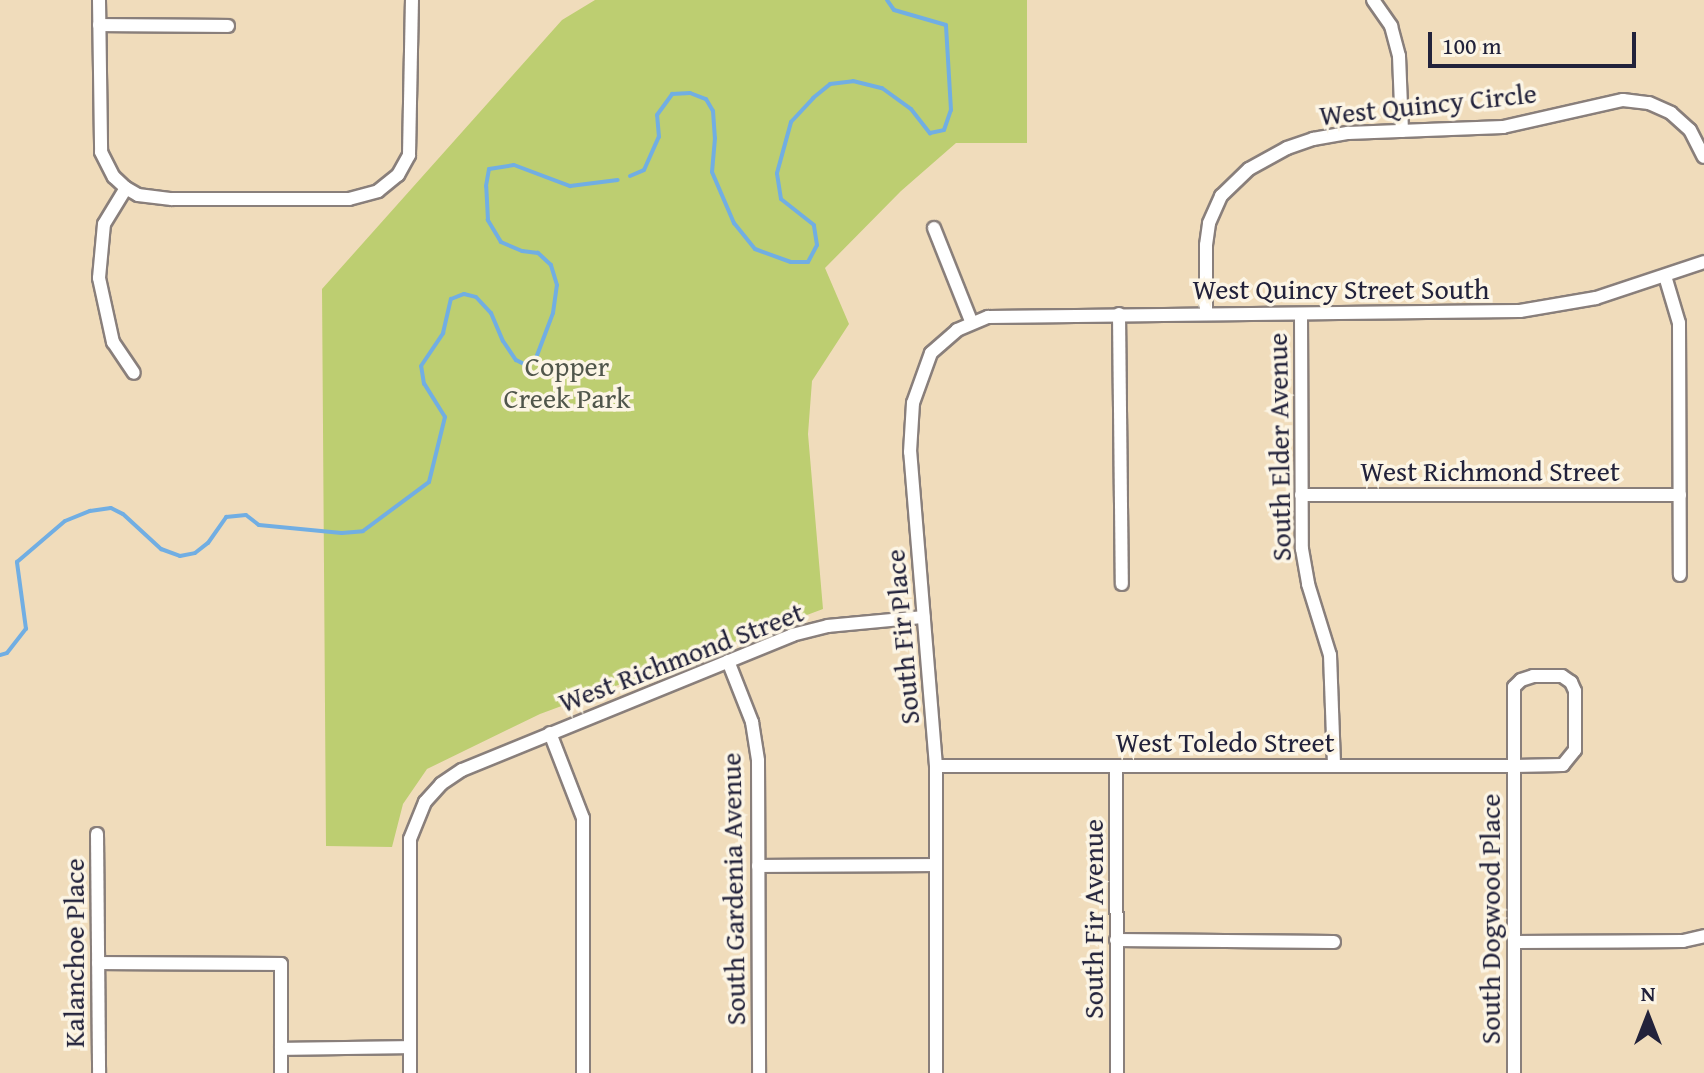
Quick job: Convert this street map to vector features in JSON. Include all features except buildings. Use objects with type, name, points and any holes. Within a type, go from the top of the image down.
[{"type":"street","points":[[99,0],[101,152],[114,177],[126,188],[138,195],[172,199],[349,199],[364,197],[390,183],[404,167],[412,138],[412,0]]},
{"type":"street","points":[[1373,0],[1391,26],[1399,56],[1402,131]]},
{"type":"street","points":[[99,25],[228,26]]},
{"type":"street","name":"West Quincy Circle","points":[[1206,314],[1209,223],[1221,196],[1232,184],[1271,156],[1313,139],[1503,127],[1607,102],[1637,101],[1660,107],[1679,119],[1690,130],[1704,157]]},
{"type":"street","points":[[126,188],[104,224],[99,278],[113,342],[134,373]]},
{"type":"street","points":[[934,228],[971,321]]},
{"type":"street","name":"West Quincy Street South","points":[[971,321],[1008,314],[1520,311],[1596,298],[1704,262]]},
{"type":"street","points":[[1665,276],[1679,323],[1680,575]]},
{"type":"street","points":[[1119,314],[1122,584]]},
{"type":"street","name":"South Elder Avenue","points":[[1301,314],[1304,567],[1326,637],[1333,674],[1334,766]]},
{"type":"street","name":"South Fir Place","points":[[936,1073],[936,766],[911,476],[913,403],[931,353],[971,321]]},
{"type":"street","name":"West Richmond Street","points":[[1301,495],[1680,495]]},
{"type":"street","name":"West Richmond Street","points":[[410,1073],[410,839],[425,802],[441,784],[462,770],[550,733],[810,630],[924,617]]},
{"type":"street","name":"South Gardenia Avenue","points":[[728,661],[746,704],[755,738],[759,1073]]},
{"type":"street","name":"South Dogwood Place","points":[[1514,766],[1563,765],[1575,750],[1575,691],[1571,682],[1562,676],[1533,676],[1521,680],[1514,687],[1514,766],[1515,942],[1514,1073]]},
{"type":"street","points":[[550,733],[583,818],[583,1073]]},
{"type":"street","name":"West Toledo Street","points":[[936,766],[1514,766]]},
{"type":"street","name":"South Fir Avenue","points":[[1116,766],[1117,1073]]},
{"type":"street","name":"Kalanchoe Place","points":[[97,834],[99,1073]]},
{"type":"street","points":[[758,866],[936,865]]},
{"type":"street","points":[[1515,942],[1683,941],[1704,936]]},
{"type":"street","points":[[1116,940],[1334,942]]},
{"type":"street","points":[[98,963],[281,964],[281,1073]]},
{"type":"street","points":[[281,1049],[410,1047]]},
{"type":"green space","name":"Copper Creek Park","points":[[595,0],[1027,0],[1027,143],[956,143],[901,191],[825,268],[849,324],[812,381],[808,434],[823,609],[540,714],[427,769],[403,804],[392,847],[326,846],[322,289],[562,20]]},
{"type":"waterway","points":[[630,176],[644,170],[659,137],[657,115],[672,94],[690,93],[706,99],[713,111],[715,138],[712,172],[734,223],[755,249],[791,262],[808,262],[817,245],[814,225],[781,199],[777,173],[791,122],[813,98],[830,84],[853,81],[882,88],[911,109],[930,133],[944,130],[951,110],[946,25],[894,10],[887,0]]},
{"type":"waterway","points":[[0,655],[7,653],[26,629],[17,562],[65,521],[90,511],[111,508],[123,514],[161,549],[180,556],[195,553],[208,543],[226,517],[246,515],[259,525],[342,533],[363,531],[429,482],[445,417],[424,384],[421,366],[443,333],[451,299],[464,294],[476,297],[491,313],[503,341],[516,360],[528,366],[536,358],[553,313],[557,285],[551,265],[538,253],[522,251],[501,242],[488,220],[486,186],[489,169],[514,165],[570,186],[618,180]]}]
